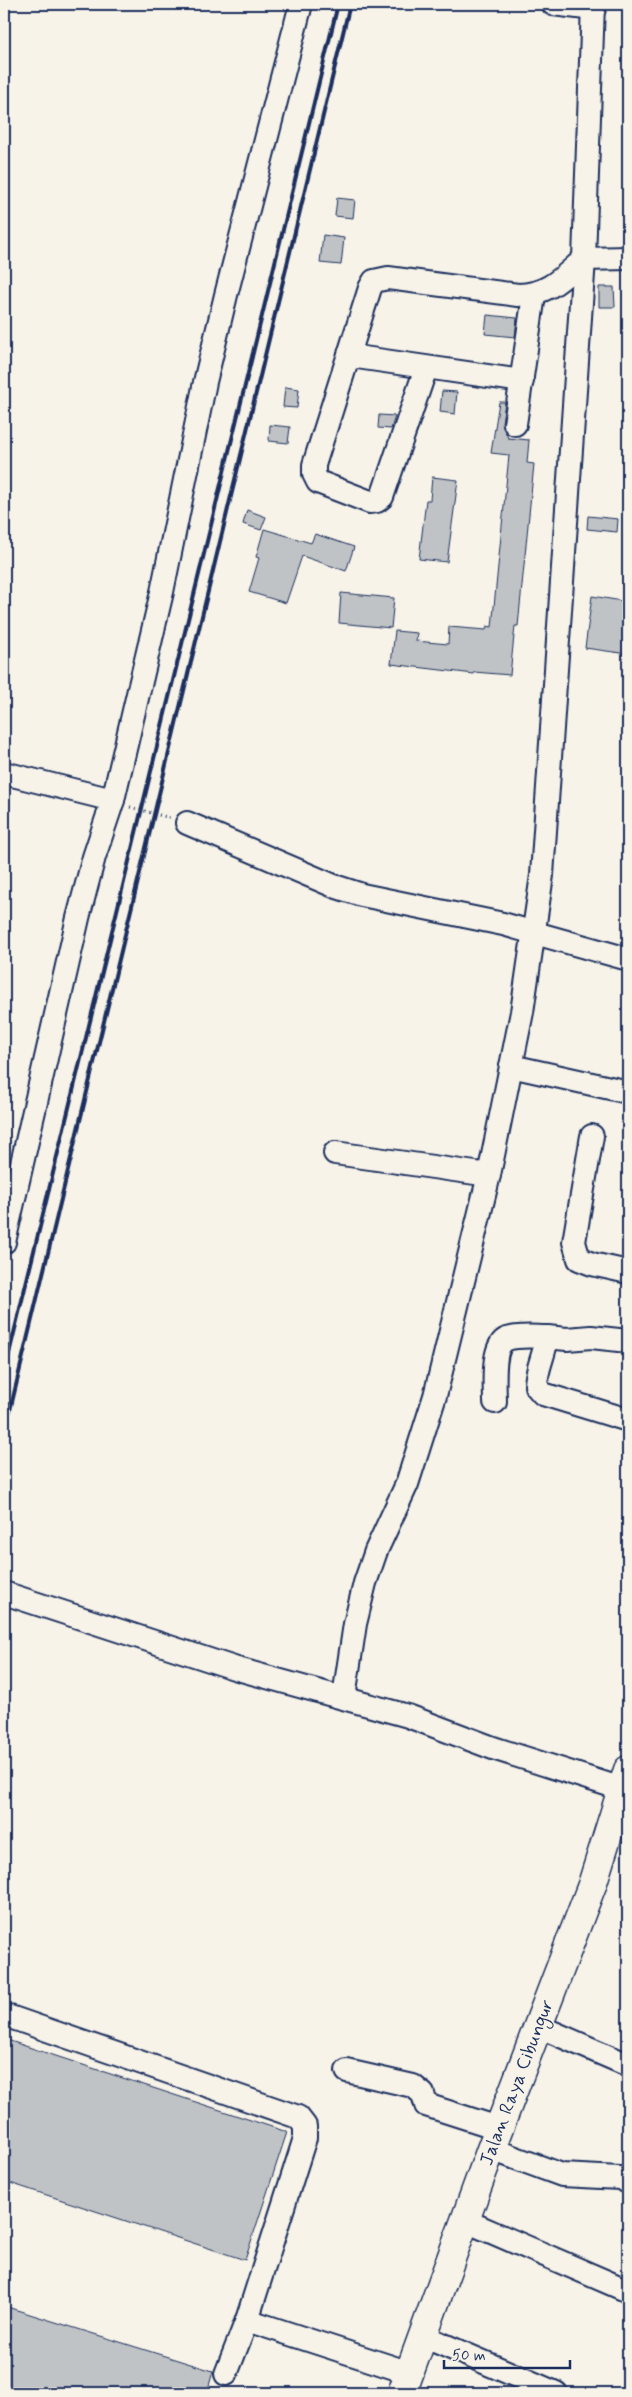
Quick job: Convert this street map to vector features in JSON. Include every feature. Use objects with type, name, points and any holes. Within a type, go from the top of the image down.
[{"type":"highway","name":"Jalan Raya Cibungur","points":[[406,2383],[466,2221],[494,2138],[592,1885],[623,1798]]},
{"type":"street","points":[[4,1242],[78,918],[94,858],[113,800],[162,592],[224,303],[301,4]]},
{"type":"street","points":[[344,1697],[354,1624],[365,1583],[376,1552],[407,1484],[430,1413],[489,1175],[522,1012],[542,874],[584,258],[594,7],[554,4]]},
{"type":"street","points":[[426,368],[382,497],[377,501],[370,502],[318,482],[314,474],[314,465],[374,281],[388,278],[518,296],[534,295],[550,287],[584,258],[628,258]]},
{"type":"street","points":[[515,424],[534,295]]},
{"type":"street","points":[[350,356],[522,381]]},
{"type":"street","points":[[4,773],[113,800]]},
{"type":"street","points":[[187,823],[353,892],[385,901],[533,932],[628,959]]},
{"type":"street","points":[[511,1066],[628,1092]]},
{"type":"street","points":[[592,1136],[574,1242],[576,1252],[579,1259],[592,1264],[628,1272]]},
{"type":"street","points":[[335,1153],[489,1175]]},
{"type":"street","points":[[495,1402],[496,1353],[501,1343],[511,1338],[547,1337],[567,1339],[591,1337],[628,1341]]},
{"type":"street","points":[[547,1337],[545,1352],[536,1376],[536,1386],[543,1394],[628,1420]]},
{"type":"street","points":[[4,1592],[234,1668],[408,1716],[623,1798]]},
{"type":"street","points":[[10,2017],[298,2117],[305,2126],[305,2138],[269,2257],[226,2374]]},
{"type":"street","points":[[538,2026],[628,2065]]},
{"type":"street","points":[[347,2071],[413,2086],[422,2094],[426,2105],[494,2138],[562,2175],[611,2178],[628,2182]]},
{"type":"street","points":[[466,2221],[628,2291]]},
{"type":"street","points":[[247,2320],[406,2383]]},
{"type":"street","points":[[423,2336],[556,2393]]},
{"type":"path","points":[[113,800],[141,811],[187,823]]},
{"type":"building","points":[[337,198],[355,200],[353,218],[335,216]]},
{"type":"building","points":[[323,235],[344,238],[341,265],[320,263]]},
{"type":"building","points":[[599,287],[614,287],[615,307],[599,307]]},
{"type":"building","points":[[487,315],[517,318],[515,337],[485,334]]},
{"type":"building","points":[[285,387],[299,389],[297,408],[283,407]]},
{"type":"building","points":[[442,391],[457,392],[455,414],[440,412]]},
{"type":"building","points":[[499,402],[505,402],[502,423],[508,438],[529,440],[527,463],[534,464],[518,626],[515,626],[510,675],[474,672],[474,674],[391,664],[395,631],[417,633],[416,641],[448,644],[449,627],[486,630],[487,626],[492,627],[509,455],[491,453]]},
{"type":"building","points":[[379,415],[395,416],[391,429],[378,428]]},
{"type":"building","points":[[270,425],[290,427],[288,443],[269,441]]},
{"type":"building","points":[[432,477],[458,480],[447,562],[419,559],[426,500],[430,500]]},
{"type":"building","points":[[247,510],[266,517],[261,530],[243,524]]},
{"type":"building","points":[[588,516],[618,519],[617,532],[587,529]]},
{"type":"building","points":[[264,529],[311,543],[315,534],[354,547],[346,571],[302,556],[286,603],[249,592],[259,558],[256,557]]},
{"type":"building","points":[[341,593],[394,598],[391,628],[339,623]]},
{"type":"building","points":[[592,596],[628,602],[628,654],[585,648]]},
{"type":"building","points":[[4,2039],[287,2132],[245,2260],[4,2181]]},
{"type":"building","points":[[4,2306],[213,2371],[207,2393],[4,2393]]},
{"type":"railway","points":[[4,1374],[338,4]]},
{"type":"railway","points":[[4,1435],[350,4]]}]
